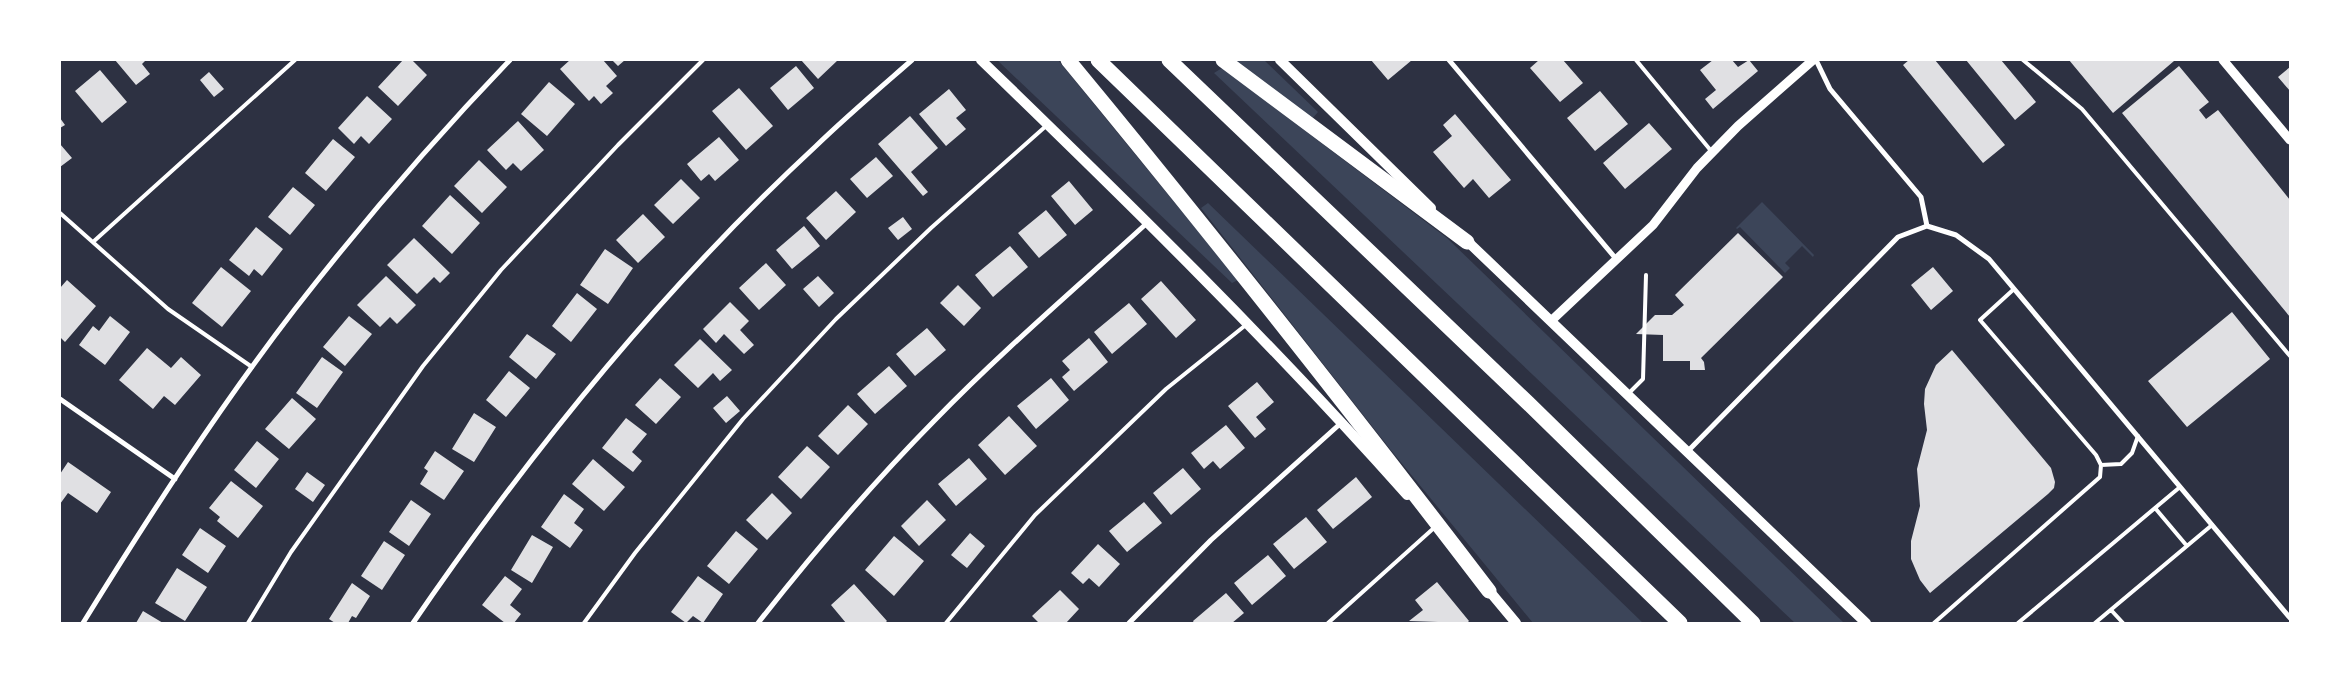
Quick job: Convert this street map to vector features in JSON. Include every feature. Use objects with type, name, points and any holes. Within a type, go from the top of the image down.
[{"type":"highway","points":[[1068,60],[1119,120],[1358,419],[1490,591]]},
{"type":"highway","points":[[1098,60],[1680,623]]},
{"type":"highway","points":[[1169,60],[1521,396],[1753,623]]},
{"type":"highway","points":[[1223,60],[1468,242]]},
{"type":"main road","points":[[981,60],[1148,222],[1342,422],[1436,528],[1516,623]]},
{"type":"main road","points":[[1280,60],[1866,623]]},
{"type":"street","points":[[83,623],[175,479],[252,367],[294,310],[399,182],[510,60]]},
{"type":"street","points":[[413,623],[524,470],[637,333],[719,243],[808,153],[912,60]]},
{"type":"street","points":[[1449,60],[1618,261]]},
{"type":"street","points":[[1551,321],[1618,261],[1653,225],[1697,168],[1712,152],[1814,60],[1830,89],[1921,197],[1927,226]]},
{"type":"street","points":[[2223,60],[2290,140]]},
{"type":"street","points":[[758,623],[844,520],[934,421],[986,370],[1148,222]]},
{"type":"street","points":[[1688,451],[1898,237],[1927,226],[1956,235],[1989,259],[2290,618]]},
{"type":"street","points":[[60,399],[175,479]]},
{"type":"street","points":[[1128,623],[1211,540],[1342,422]]},
{"type":"lane","points":[[94,242],[295,60]]},
{"type":"lane","points":[[248,623],[291,552],[423,366],[501,270],[618,145],[703,60]]},
{"type":"lane","points":[[1636,60],[1712,152]]},
{"type":"lane","points":[[2023,60],[2082,109],[2290,356]]},
{"type":"lane","points":[[584,623],[635,553],[743,419],[836,320],[931,228],[1048,124]]},
{"type":"lane","points":[[60,213],[168,309],[252,367]]},
{"type":"lane","points":[[1628,394],[1643,379],[1646,275]]},
{"type":"lane","points":[[1934,623],[2100,477],[2101,465],[2073,426],[1980,320],[2014,289]]},
{"type":"lane","points":[[946,623],[1035,515],[1166,389],[1247,324]]},
{"type":"lane","points":[[2101,465],[2121,464],[2132,453],[2138,436]]},
{"type":"lane","points":[[2018,623],[2180,487]]},
{"type":"lane","points":[[2155,508],[2187,546]]},
{"type":"lane","points":[[2095,623],[2212,525]]},
{"type":"lane","points":[[1328,623],[1436,528]]},
{"type":"lane","points":[[2111,610],[2122,623]]},
{"type":"shaded area","points":[[997,60],[1058,60],[1238,280],[1232,283]]},
{"type":"shaded area","points":[[1234,60],[1264,60],[1318,112],[1312,119]]},
{"type":"shaded area","points":[[1222,68],[1447,238],[1844,623],[1795,623],[1214,73]]},
{"type":"shaded area","points":[[1762,202],[1814,255],[1813,257],[1802,246],[1785,263],[1790,268],[1785,273],[1740,227],[1736,228]]},
{"type":"shaded area","points":[[1208,203],[1643,623],[1533,623],[1390,449],[1201,208]]},
{"type":"building","points":[[115,60],[146,60],[142,64],[150,74],[136,85]]},
{"type":"building","points":[[403,60],[412,60],[427,75],[398,106],[378,87]]},
{"type":"building","points":[[570,60],[603,60],[617,76],[606,86],[613,93],[601,104],[594,96],[589,101],[560,69]]},
{"type":"building","points":[[612,60],[625,60],[618,66]]},
{"type":"building","points":[[801,60],[838,60],[818,79]]},
{"type":"building","points":[[1371,60],[1412,60],[1388,80]]},
{"type":"building","points":[[1539,60],[1563,60],[1583,83],[1560,102],[1530,68]]},
{"type":"building","points":[[1713,60],[1732,60],[1738,67],[1749,60],[1758,71],[1713,109],[1705,99],[1716,90],[1700,70]]},
{"type":"building","points":[[1909,60],[1935,60],[2005,145],[1983,163],[1903,65]]},
{"type":"building","points":[[1966,60],[2001,60],[2036,102],[2015,120]]},
{"type":"building","points":[[2069,60],[2173,60],[2174,61],[2113,113]]},
{"type":"building","points":[[796,66],[814,88],[788,110],[770,88]]},
{"type":"building","points":[[2179,66],[2209,102],[2199,110],[2206,119],[2218,110],[2290,200],[2290,317],[2122,113]]},
{"type":"building","points":[[2290,67],[2290,91],[2278,77]]},
{"type":"building","points":[[100,70],[127,102],[102,123],[75,91]]},
{"type":"building","points":[[209,72],[224,89],[214,97],[200,80]]},
{"type":"building","points":[[549,82],[575,104],[547,136],[521,114]]},
{"type":"building","points":[[739,88],[773,126],[746,150],[712,111]]},
{"type":"building","points":[[949,89],[966,110],[956,118],[966,129],[946,146],[919,114]]},
{"type":"building","points":[[1600,91],[1628,124],[1595,151],[1567,118]]},
{"type":"building","points":[[367,96],[392,119],[369,144],[361,136],[354,144],[338,128]]},
{"type":"building","points":[[1455,114],[1511,180],[1489,198],[1473,179],[1464,188],[1433,152],[1452,136],[1443,125]]},
{"type":"building","points":[[910,116],[938,148],[911,172],[928,192],[923,196],[878,144]]},
{"type":"building","points":[[60,118],[65,125],[60,128]]},
{"type":"building","points":[[518,121],[544,150],[521,171],[513,163],[506,170],[487,150]]},
{"type":"building","points":[[1649,123],[1672,149],[1625,189],[1603,163]]},
{"type":"building","points":[[719,137],[739,160],[715,181],[709,174],[701,181],[687,164]]},
{"type":"building","points":[[333,139],[355,157],[326,191],[305,173]]},
{"type":"building","points":[[60,144],[72,158],[60,167]]},
{"type":"building","points":[[876,157],[893,176],[867,198],[850,179]]},
{"type":"building","points":[[479,160],[507,187],[482,213],[454,186]]},
{"type":"building","points":[[681,179],[700,198],[673,224],[654,205]]},
{"type":"building","points":[[1069,181],[1093,210],[1075,225],[1051,196]]},
{"type":"building","points":[[293,187],[315,205],[290,235],[268,217]]},
{"type":"building","points":[[836,191],[856,212],[826,240],[806,218]]},
{"type":"building","points":[[450,195],[480,223],[452,254],[422,226]]},
{"type":"building","points":[[1046,210],[1067,235],[1039,258],[1018,233]]},
{"type":"building","points":[[643,214],[665,237],[638,263],[616,240]]},
{"type":"building","points":[[903,217],[912,229],[898,240],[888,228]]},
{"type":"building","points":[[804,226],[820,246],[792,269],[776,250]]},
{"type":"building","points":[[256,227],[283,249],[262,276],[254,269],[249,276],[229,260]]},
{"type":"building","points":[[1738,233],[1783,277],[1701,358],[1704,362],[1705,370],[1690,370],[1690,361],[1663,361],[1663,335],[1636,334],[1655,315],[1672,315],[1684,305],[1675,295]]},
{"type":"building","points":[[414,238],[450,273],[440,283],[434,277],[417,294],[387,265]]},
{"type":"building","points":[[1010,246],[1028,267],[993,297],[975,275]]},
{"type":"building","points":[[605,249],[633,268],[608,304],[580,285]]},
{"type":"building","points":[[766,263],[786,285],[759,310],[739,288]]},
{"type":"building","points":[[221,267],[251,291],[222,327],[192,303]]},
{"type":"building","points":[[1933,267],[1953,291],[1931,310],[1911,285]]},
{"type":"building","points":[[386,276],[416,305],[397,324],[390,317],[380,327],[357,305]]},
{"type":"building","points":[[818,276],[834,293],[819,307],[803,289]]},
{"type":"building","points":[[67,280],[96,306],[65,342],[60,337],[60,288]]},
{"type":"building","points":[[1161,281],[1196,320],[1176,338],[1141,299]]},
{"type":"building","points":[[958,285],[981,308],[964,326],[940,303]]},
{"type":"building","points":[[577,293],[597,309],[571,342],[552,326]]},
{"type":"building","points":[[730,302],[749,321],[740,330],[754,345],[744,354],[724,334],[716,343],[703,329]]},
{"type":"building","points":[[1129,303],[1147,324],[1112,354],[1094,332]]},
{"type":"building","points":[[2232,312],[2270,359],[2187,427],[2148,381]]},
{"type":"building","points":[[110,316],[130,332],[105,365],[79,345],[93,326],[99,331]]},
{"type":"building","points":[[349,316],[372,334],[345,366],[323,347]]},
{"type":"building","points":[[927,328],[946,350],[915,376],[896,354]]},
{"type":"building","points":[[527,334],[556,354],[536,379],[509,357]]},
{"type":"building","points":[[1089,338],[1108,362],[1074,391],[1062,377],[1070,370],[1062,361]]},
{"type":"building","points":[[700,339],[732,370],[720,381],[713,373],[698,388],[674,365]]},
{"type":"building","points":[[147,348],[171,368],[181,357],[201,375],[175,405],[164,396],[153,409],[119,380]]},
{"type":"building","points":[[1952,350],[2051,468],[2055,482],[2054,488],[2048,494],[1930,593],[1920,580],[1911,559],[1911,541],[1920,506],[1917,469],[1927,430],[1924,404],[1925,389],[1936,365]]},
{"type":"building","points":[[322,357],[343,372],[317,408],[296,393]]},
{"type":"building","points":[[889,366],[907,386],[875,414],[857,394]]},
{"type":"building","points":[[509,371],[530,388],[506,417],[486,400]]},
{"type":"building","points":[[660,378],[681,397],[656,424],[635,405]]},
{"type":"building","points":[[1051,378],[1069,400],[1036,429],[1017,406]]},
{"type":"building","points":[[1257,382],[1274,402],[1256,417],[1266,429],[1255,438],[1228,406]]},
{"type":"building","points":[[727,396],[740,411],[726,423],[713,408]]},
{"type":"building","points":[[292,398],[316,419],[289,449],[265,429]]},
{"type":"building","points":[[848,405],[868,424],[838,455],[818,436]]},
{"type":"building","points":[[474,413],[496,427],[474,462],[452,449]]},
{"type":"building","points":[[1009,416],[1037,446],[1005,475],[978,445]]},
{"type":"building","points":[[626,418],[647,434],[632,452],[642,461],[633,472],[602,448]]},
{"type":"building","points":[[1226,425],[1245,448],[1220,469],[1213,461],[1204,469],[1191,453]]},
{"type":"building","points":[[257,441],[279,459],[256,488],[234,470]]},
{"type":"building","points":[[807,446],[830,467],[801,499],[778,477]]},
{"type":"building","points":[[435,451],[464,471],[444,500],[420,484],[428,471],[424,468]]},
{"type":"building","points":[[969,458],[987,479],[956,506],[938,484]]},
{"type":"building","points":[[593,459],[625,487],[604,511],[572,484]]},
{"type":"building","points":[[68,462],[111,492],[97,513],[68,493],[60,504],[60,474]]},
{"type":"building","points":[[1183,468],[1201,489],[1171,515],[1153,493]]},
{"type":"building","points":[[307,472],[325,485],[313,502],[295,489]]},
{"type":"building","points":[[1356,477],[1372,497],[1333,529],[1317,510]]},
{"type":"building","points":[[231,481],[263,506],[238,538],[217,521],[220,517],[209,508]]},
{"type":"building","points":[[772,493],[792,513],[767,540],[746,520]]},
{"type":"building","points":[[564,494],[584,509],[574,523],[583,530],[570,548],[541,527]]},
{"type":"building","points":[[411,500],[431,514],[409,546],[389,532]]},
{"type":"building","points":[[927,500],[946,520],[919,546],[901,526]]},
{"type":"building","points":[[1144,502],[1162,523],[1127,552],[1109,531]]},
{"type":"building","points":[[1306,517],[1327,542],[1294,569],[1273,544]]},
{"type":"building","points":[[200,528],[226,546],[208,573],[182,555]]},
{"type":"building","points":[[736,531],[758,549],[729,584],[707,566]]},
{"type":"building","points":[[970,533],[985,546],[967,568],[951,555]]},
{"type":"building","points":[[532,535],[553,547],[532,583],[511,570]]},
{"type":"building","points":[[894,536],[924,561],[894,596],[865,570]]},
{"type":"building","points":[[384,541],[405,555],[382,590],[361,576]]},
{"type":"building","points":[[1098,544],[1120,564],[1099,587],[1089,578],[1083,584],[1071,573]]},
{"type":"building","points":[[1268,555],[1286,576],[1252,605],[1234,583]]},
{"type":"building","points":[[177,568],[207,587],[185,621],[155,603]]},
{"type":"building","points":[[505,576],[522,589],[510,605],[521,614],[514,623],[505,623],[482,605]]},
{"type":"building","points":[[698,576],[723,594],[703,623],[693,616],[686,623],[671,612]]},
{"type":"building","points":[[1437,582],[1469,621],[1467,623],[1409,621],[1423,610],[1415,600]]},
{"type":"building","points":[[352,583],[370,596],[356,618],[352,616],[348,623],[335,623],[329,619]]},
{"type":"building","points":[[854,584],[887,621],[885,623],[846,623],[831,605]]},
{"type":"building","points":[[1060,590],[1079,609],[1066,623],[1039,623],[1032,616]]},
{"type":"building","points":[[1226,593],[1244,613],[1232,623],[1194,623],[1193,621]]},
{"type":"building","points":[[143,611],[163,623],[136,623]]}]
